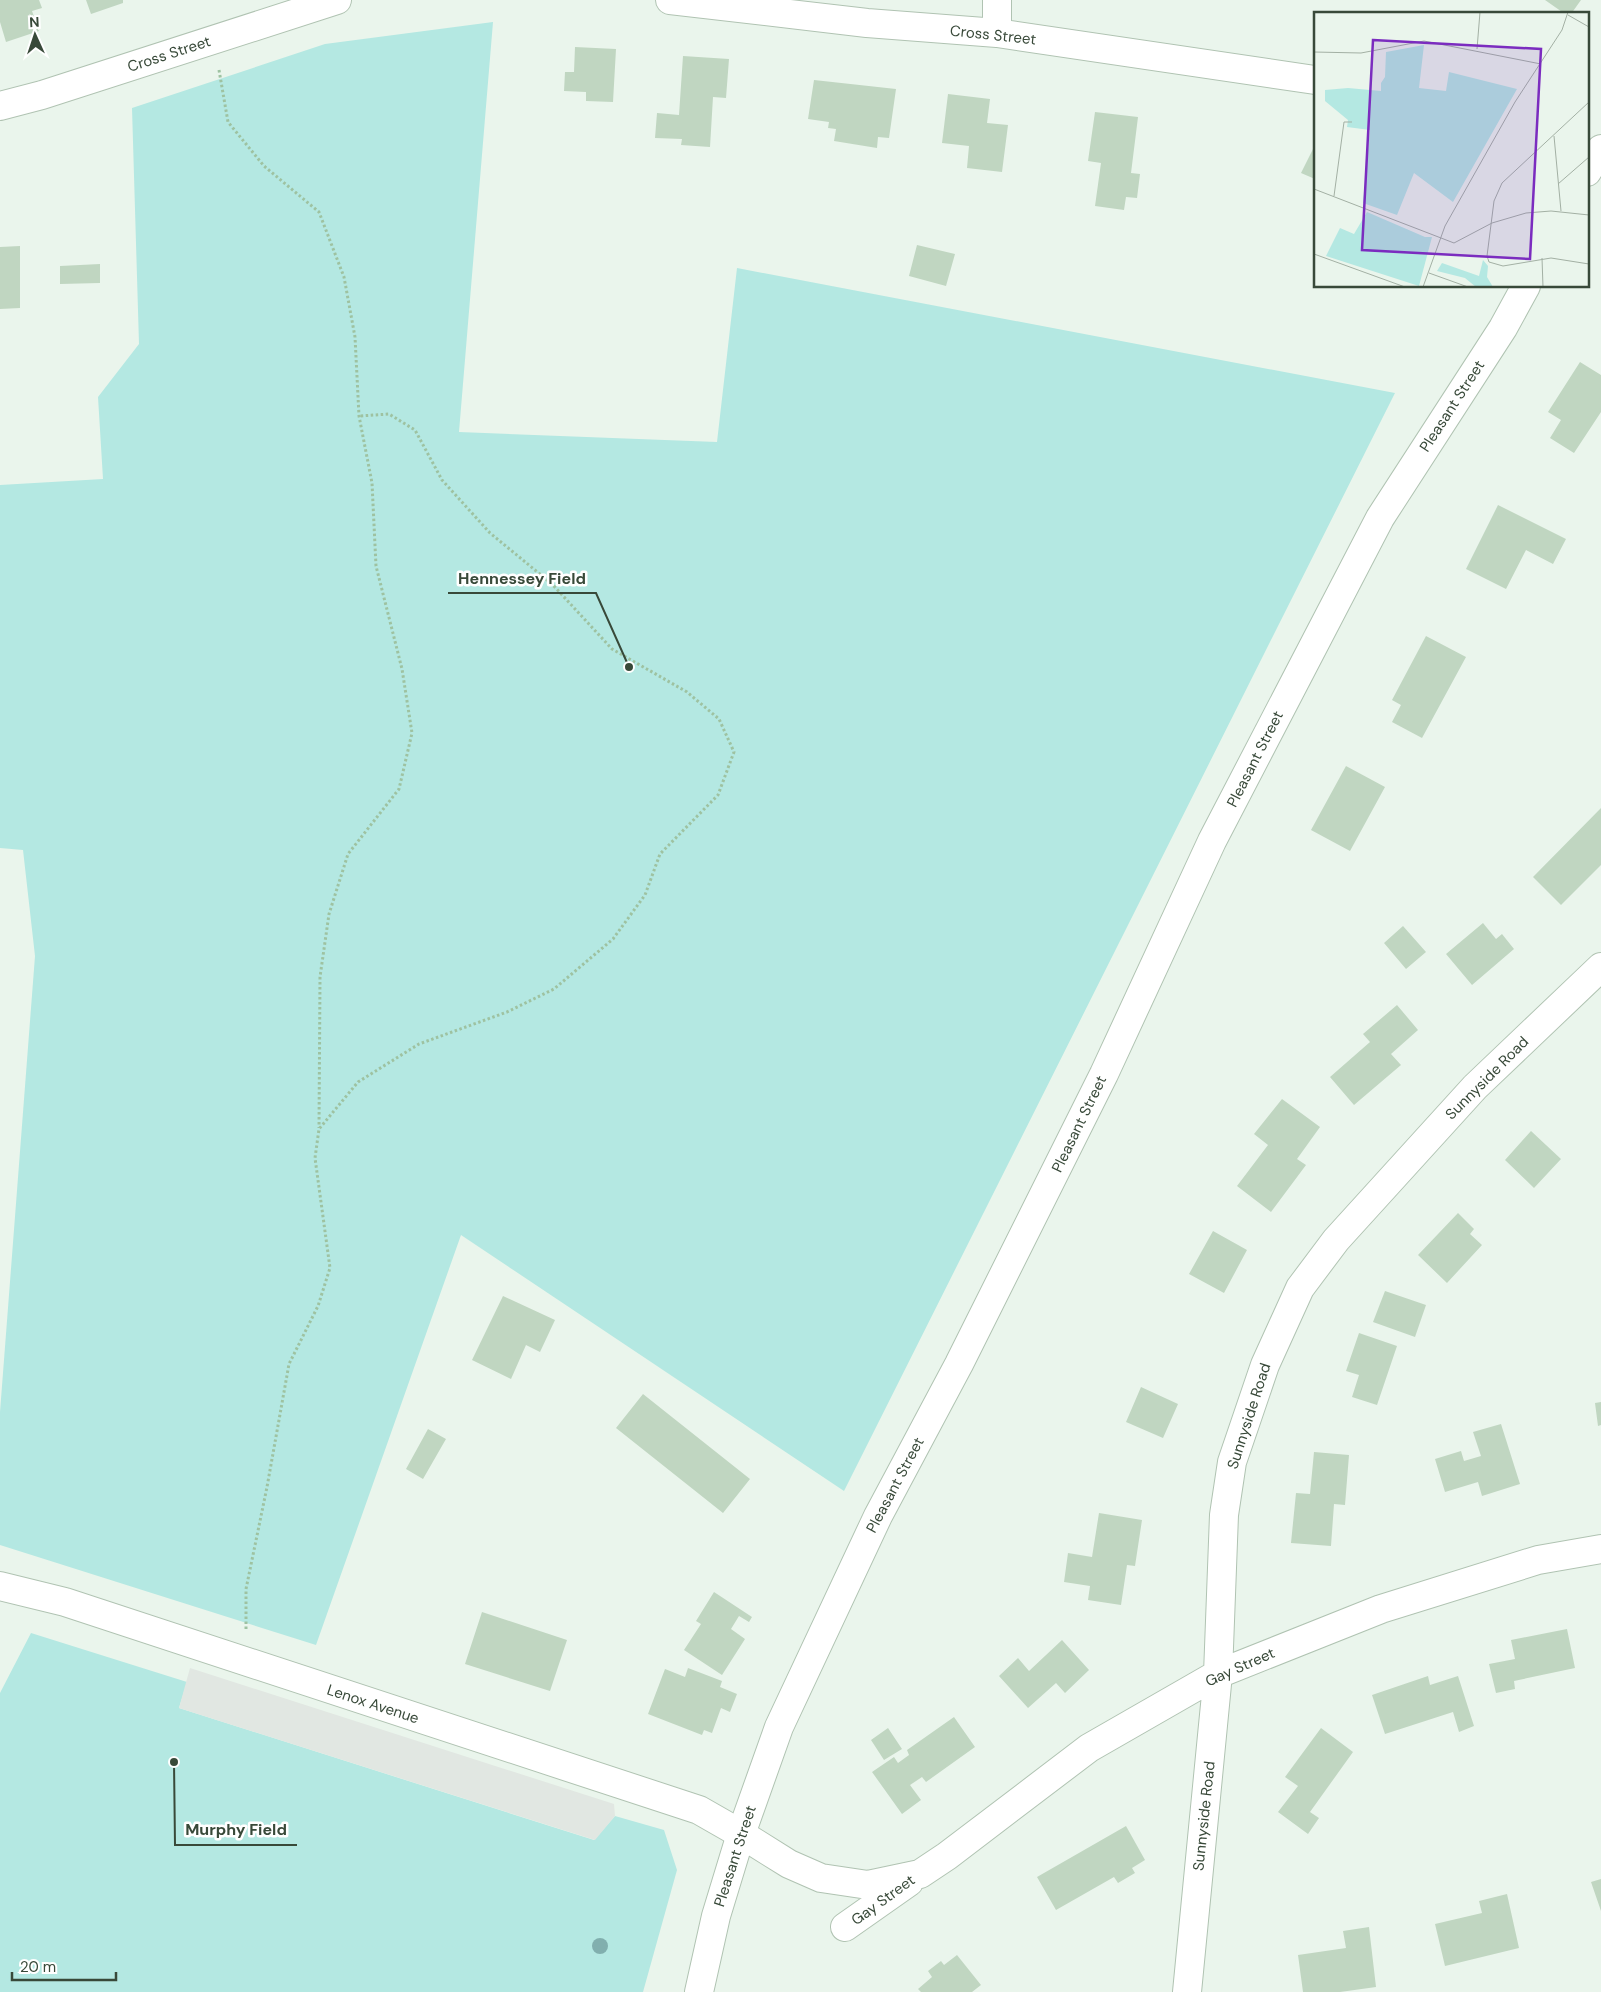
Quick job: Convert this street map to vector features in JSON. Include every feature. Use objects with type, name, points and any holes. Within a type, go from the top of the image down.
[{"type":"street","name":"Cross Street","points":[[0,106],[42,95],[337,0]]},
{"type":"street","name":"Cross Street","points":[[670,0],[867,23],[997,34],[1314,80]]},
{"type":"street","points":[[997,34],[998,0]]},
{"type":"street","points":[[1588,138],[1601,144]]},
{"type":"street","points":[[1588,170],[1601,149]]},
{"type":"street","name":"Pleasant Street","points":[[699,1992],[716,1916],[779,1727],[878,1516],[959,1364],[1104,1074],[1212,841],[1380,518],[1503,328],[1525,288]]},
{"type":"street","name":"Sunnyside Road","points":[[1187,1990],[1218,1674],[1224,1515],[1232,1462],[1265,1365],[1300,1288],[1336,1240],[1475,1088],[1601,967]]},
{"type":"street","name":"Gay Street","points":[[845,1927],[947,1856],[1090,1748],[1218,1674],[1381,1609],[1538,1560],[1601,1549]]},
{"type":"street","name":"Lenox Avenue","points":[[0,1586],[65,1602],[699,1810],[742,1834]]},
{"type":"street","name":"Gay Street","points":[[742,1834],[789,1864],[821,1878],[868,1885],[920,1874]]},
{"type":"path","points":[[214,40],[228,122],[264,166],[319,212],[344,276],[355,338],[359,416],[372,483],[376,566],[402,669],[412,733],[399,789],[348,854],[329,914],[320,977],[319,1129],[315,1158],[330,1268],[318,1306],[289,1364],[246,1589],[245,1662]]},
{"type":"path","points":[[319,1129],[358,1082],[419,1044],[507,1012],[554,989],[613,939],[645,895],[660,854],[693,818],[718,795],[734,752],[719,719],[687,692],[612,649],[552,584],[490,533],[442,480],[415,430],[389,414],[359,416]]},
{"type":"shaded area","points":[[493,22],[459,432],[717,442],[737,268],[1395,393],[844,1491],[461,1235],[316,1645],[0,1545],[0,1412],[35,956],[23,850],[0,848],[0,485],[103,479],[98,397],[139,344],[132,108],[325,44]]},
{"type":"shaded area","points":[[31,1633],[187,1682],[179,1708],[594,1840],[615,1816],[664,1830],[677,1870],[643,1992],[0,1992],[0,1693]]},
{"type":"shaded area","points":[[190,1668],[614,1804],[615,1816],[595,1840],[179,1708]]},
{"type":"building","points":[[0,0],[39,0],[42,8],[32,11],[39,31],[6,42],[0,22]]},
{"type":"building","points":[[86,0],[123,0],[123,3],[91,14]]},
{"type":"building","points":[[1545,0],[1581,0],[1572,12],[1562,12]]},
{"type":"building","points":[[575,47],[616,49],[613,102],[586,101],[586,92],[564,91],[565,72],[574,72]]},
{"type":"building","points":[[683,56],[729,59],[726,98],[713,97],[710,147],[681,145],[682,139],[655,138],[657,113],[679,115]]},
{"type":"building","points":[[814,80],[896,89],[889,138],[878,137],[877,148],[834,141],[836,129],[828,128],[829,122],[808,119]]},
{"type":"building","points":[[948,94],[990,99],[987,123],[1008,125],[1002,172],[967,168],[969,146],[942,143]]},
{"type":"building","points":[[1095,112],[1138,117],[1131,173],[1140,174],[1137,198],[1126,197],[1124,210],[1095,206],[1101,163],[1088,161]]},
{"type":"building","points":[[1314,147],[1314,179],[1301,173]]},
{"type":"building","points":[[917,245],[955,254],[946,286],[909,276]]},
{"type":"building","points":[[20,246],[20,308],[0,309],[0,247]]},
{"type":"building","points":[[100,264],[100,283],[60,284],[60,266]]},
{"type":"building","points":[[1580,362],[1601,375],[1601,412],[1574,453],[1550,438],[1561,420],[1548,412]]},
{"type":"building","points":[[1498,505],[1566,539],[1553,564],[1526,550],[1506,589],[1466,569]]},
{"type":"building","points":[[1426,636],[1466,657],[1422,738],[1392,722],[1401,705],[1392,700]]},
{"type":"building","points":[[1346,766],[1385,787],[1350,851],[1311,830]]},
{"type":"building","points":[[1601,808],[1601,865],[1561,905],[1533,877]]},
{"type":"building","points":[[1483,923],[1496,939],[1502,934],[1514,949],[1472,985],[1446,954]]},
{"type":"building","points":[[1403,926],[1426,952],[1406,969],[1384,943]]},
{"type":"building","points":[[1397,1005],[1418,1030],[1391,1054],[1401,1065],[1354,1105],[1330,1077],[1370,1042],[1363,1034]]},
{"type":"building","points":[[1282,1099],[1320,1127],[1297,1159],[1306,1165],[1271,1212],[1237,1186],[1268,1145],[1254,1134]]},
{"type":"building","points":[[1531,1131],[1561,1159],[1534,1188],[1505,1160]]},
{"type":"building","points":[[1458,1213],[1474,1229],[1470,1234],[1482,1245],[1447,1283],[1418,1255]]},
{"type":"building","points":[[1213,1231],[1247,1250],[1224,1293],[1189,1274]]},
{"type":"building","points":[[1385,1291],[1426,1305],[1415,1337],[1373,1322]]},
{"type":"building","points":[[503,1296],[555,1320],[540,1352],[526,1345],[511,1379],[472,1360]]},
{"type":"building","points":[[1359,1333],[1397,1346],[1377,1405],[1352,1397],[1359,1375],[1346,1371]]},
{"type":"building","points":[[1141,1387],[1178,1404],[1163,1438],[1126,1422]]},
{"type":"building","points":[[643,1394],[750,1479],[723,1513],[616,1428]]},
{"type":"building","points":[[1601,1402],[1601,1425],[1598,1426],[1595,1403]]},
{"type":"building","points":[[1501,1424],[1520,1484],[1482,1496],[1478,1482],[1445,1492],[1435,1459],[1461,1451],[1464,1461],[1481,1456],[1473,1432]]},
{"type":"building","points":[[428,1429],[446,1439],[423,1479],[406,1469]]},
{"type":"building","points":[[1314,1452],[1349,1455],[1345,1505],[1334,1504],[1331,1546],[1291,1543],[1296,1493],[1310,1494]]},
{"type":"building","points":[[1099,1513],[1142,1520],[1135,1566],[1127,1565],[1121,1605],[1088,1600],[1090,1586],[1064,1582],[1068,1553],[1092,1557]]},
{"type":"building","points":[[714,1592],[752,1617],[749,1622],[739,1616],[731,1629],[745,1639],[722,1675],[684,1650],[701,1624],[696,1621]]},
{"type":"building","points":[[482,1612],[567,1640],[550,1691],[465,1664]]},
{"type":"building","points":[[1567,1629],[1575,1668],[1514,1681],[1515,1689],[1496,1693],[1489,1664],[1515,1659],[1511,1640]]},
{"type":"building","points":[[1062,1640],[1089,1670],[1065,1693],[1056,1683],[1028,1708],[999,1676],[1018,1658],[1029,1671]]},
{"type":"building","points":[[688,1668],[722,1681],[720,1687],[737,1694],[730,1712],[721,1708],[712,1733],[704,1730],[702,1735],[648,1714],[665,1669],[685,1677]]},
{"type":"building","points":[[1428,1676],[1430,1685],[1458,1676],[1474,1726],[1459,1732],[1453,1712],[1385,1734],[1372,1695]]},
{"type":"building","points":[[954,1717],[975,1747],[926,1782],[922,1777],[910,1785],[921,1800],[902,1814],[872,1772],[894,1757],[898,1763],[909,1755],[907,1750]]},
{"type":"building","points":[[888,1728],[902,1749],[884,1760],[871,1740]]},
{"type":"building","points":[[1321,1728],[1353,1752],[1310,1812],[1319,1818],[1308,1834],[1278,1812],[1298,1786],[1285,1777]]},
{"type":"building","points":[[1126,1826],[1145,1860],[1132,1868],[1135,1873],[1118,1883],[1114,1877],[1056,1910],[1037,1877]]},
{"type":"building","points":[[1601,1879],[1601,1911],[1591,1882]]},
{"type":"building","points":[[1507,1894],[1519,1948],[1445,1966],[1435,1924],[1482,1913],[1479,1901]]},
{"type":"building","points":[[1369,1927],[1376,1987],[1340,1992],[1303,1992],[1298,1955],[1346,1948],[1343,1931]]},
{"type":"building","points":[[957,1955],[981,1985],[972,1992],[921,1992],[918,1989],[932,1977],[928,1971],[941,1961],[944,1965]]},
{"type":"place","name":"Hennessey Field","points":[[629,667]]},
{"type":"place","name":"Murphy Field","points":[[174,1762]]}]
